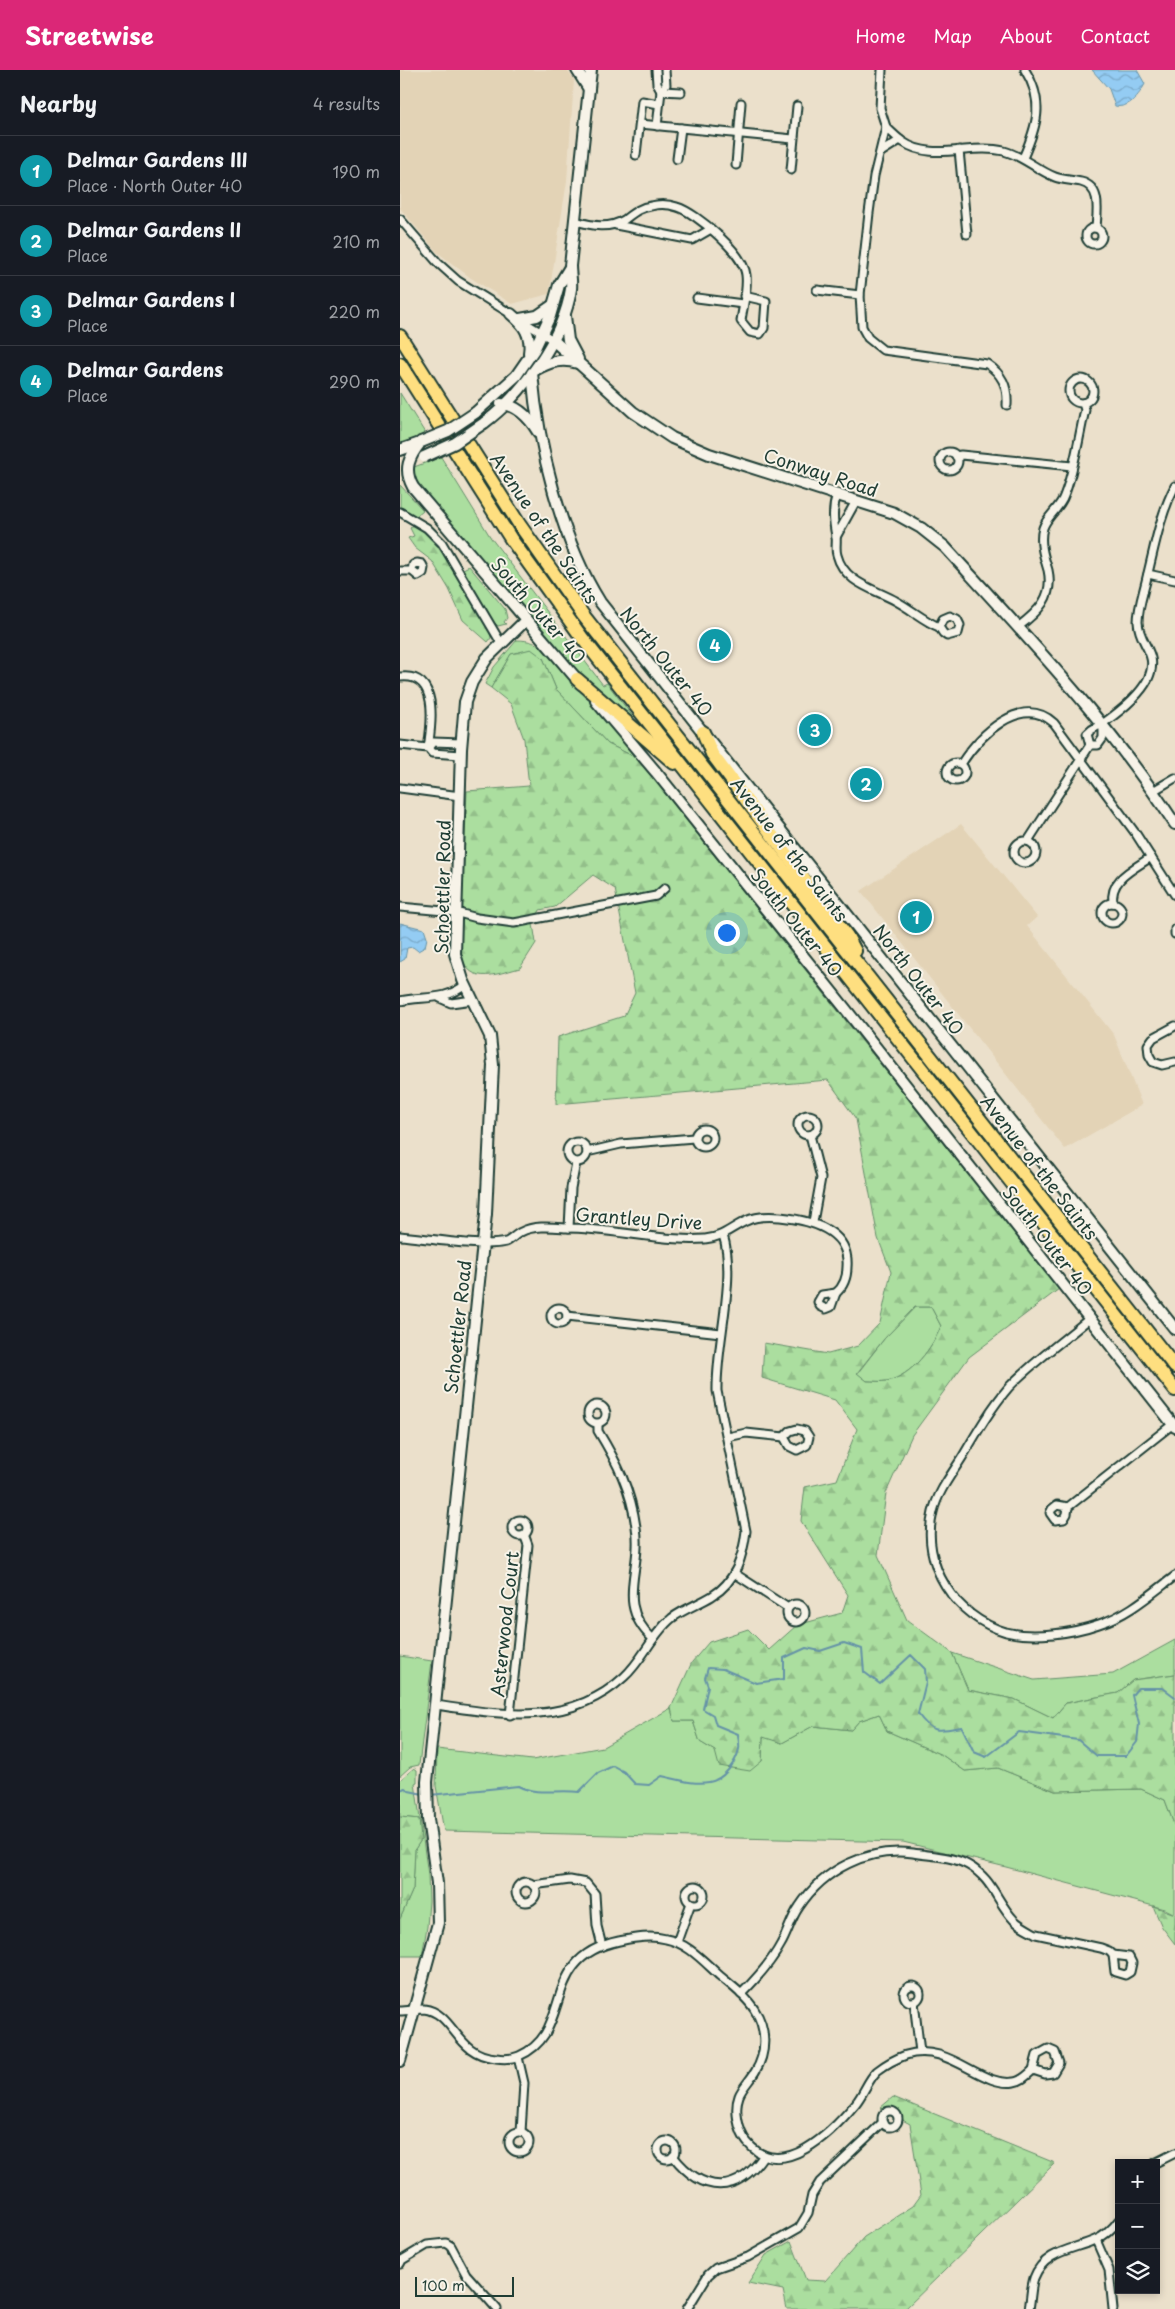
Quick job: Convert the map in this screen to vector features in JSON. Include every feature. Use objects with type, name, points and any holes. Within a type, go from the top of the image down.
[{"type":"highway","name":"Avenue of the Saints","points":[[400,336],[500,495],[560,585],[1175,1367]]},
{"type":"highway","name":"Avenue of the Saints","points":[[400,364],[536,576],[583,640],[1175,1390]]},
{"type":"highway","points":[[577,680],[695,781]]},
{"type":"highway","points":[[703,732],[712,754],[847,936],[869,978]]},
{"type":"street","points":[[577,70],[589,89]]},
{"type":"street","points":[[404,462],[424,457],[455,443],[484,423],[505,405],[533,372],[553,340],[571,289],[570,266],[591,70]]},
{"type":"street","points":[[656,70],[657,84],[661,91]]},
{"type":"street","points":[[657,126],[661,91],[666,85],[665,70]]},
{"type":"street","points":[[882,70],[880,108],[886,127],[872,188],[860,295],[862,327],[875,345],[891,352],[986,364],[998,373],[1003,380],[1007,391],[1007,405]]},
{"type":"street","points":[[1023,158],[1033,135],[1038,112],[1038,100],[1025,70]]},
{"type":"street","points":[[661,91],[680,92]]},
{"type":"street","points":[[636,155],[642,102],[659,104]]},
{"type":"street","points":[[736,165],[741,103]]},
{"type":"street","points":[[791,170],[797,106]]},
{"type":"street","points":[[640,124],[794,139]]},
{"type":"street","points":[[886,127],[900,140],[919,150],[938,152],[975,147],[992,148],[1023,158],[1055,177],[1082,182],[1093,189],[1096,196],[1096,228]]},
{"type":"street","points":[[677,159],[681,128]]},
{"type":"street","points":[[881,152],[900,140]]},
{"type":"street","points":[[959,150],[967,234]]},
{"type":"street","points":[[616,225],[648,206],[662,204],[678,207],[695,216],[711,229],[743,265],[746,275],[744,300],[741,321],[750,332],[760,334],[764,328],[766,301],[744,300],[697,298]]},
{"type":"street","name":"Conway Road","points":[[400,219],[450,274],[553,340],[633,412],[672,438],[709,454],[894,513],[932,536],[945,547],[1018,627],[1103,724],[1175,824]]},
{"type":"street","points":[[576,221],[591,226],[616,225],[692,240],[711,229]]},
{"type":"street","points":[[400,450],[418,445],[448,431],[485,405],[516,376],[543,334],[559,285],[570,266]]},
{"type":"street","points":[[817,290],[860,295]]},
{"type":"street","points":[[516,316],[533,317],[553,305]]},
{"type":"street","points":[[565,309],[568,340],[581,364]]},
{"type":"street","points":[[516,316],[529,335],[531,344],[528,358]]},
{"type":"street","points":[[533,372],[556,360],[581,364]]},
{"type":"street","name":"North Outer 40","points":[[533,372],[541,438],[566,528],[591,587],[616,623],[1175,1329]]},
{"type":"street","points":[[1018,627],[1042,607],[1046,596],[1048,572],[1042,548],[1043,529],[1064,497],[1085,410],[1083,403]]},
{"type":"street","points":[[485,405],[505,405],[526,416],[541,438]]},
{"type":"street","points":[[404,462],[418,445]]},
{"type":"street","points":[[956,456],[1072,466]]},
{"type":"street","name":"South Outer 40","points":[[404,462],[408,479],[413,487],[710,840],[1174,1426]]},
{"type":"street","points":[[400,478],[413,487]]},
{"type":"street","points":[[1028,841],[1090,745],[1086,734],[1093,727],[1103,724],[1141,690],[1150,674],[1152,665],[1151,654],[1142,637],[1138,621],[1161,516],[1175,486]]},
{"type":"street","points":[[837,494],[833,511],[833,526],[836,537],[837,556],[840,563],[854,580],[901,603],[939,627]]},
{"type":"street","points":[[836,537],[856,501]]},
{"type":"street","points":[[833,511],[844,516],[848,515]]},
{"type":"street","points":[[400,512],[428,528],[442,542],[501,642]]},
{"type":"street","points":[[400,570],[412,570]]},
{"type":"street","points":[[1148,574],[1175,580]]},
{"type":"street","name":"Schoettler Road","points":[[400,2061],[438,1923],[438,1883],[428,1819],[428,1769],[486,1214],[493,1048],[490,1036],[465,985],[455,954],[461,755],[465,702],[472,682],[487,658],[501,642],[526,620]]},
{"type":"street","points":[[400,677],[413,678],[428,690],[432,706],[428,748],[432,753],[461,755]]},
{"type":"street","points":[[960,764],[972,748],[991,729],[1014,715],[1028,713],[1047,716],[1136,834],[1175,895]]},
{"type":"street","points":[[1090,745],[1098,745],[1103,738],[1103,724]]},
{"type":"street","points":[[428,748],[433,742],[462,744]]},
{"type":"street","points":[[400,745],[428,748]]},
{"type":"street","points":[[1153,791],[1175,778]]},
{"type":"street","points":[[400,788],[460,796]]},
{"type":"street","points":[[1113,903],[1114,889],[1121,877],[1152,857]]},
{"type":"street","points":[[400,907],[455,912],[477,918],[514,923],[656,896],[665,888]]},
{"type":"street","points":[[1175,929],[1175,934]]},
{"type":"street","points":[[400,1002],[421,997],[440,998],[456,993],[465,985]]},
{"type":"street","points":[[440,998],[451,1003],[473,1000]]},
{"type":"street","points":[[1175,1026],[1153,1038],[1148,1045],[1149,1055],[1153,1062],[1162,1065],[1175,1062]]},
{"type":"street","points":[[810,1136],[821,1178],[813,1222]]},
{"type":"street","points":[[587,1152],[621,1144],[694,1138]]},
{"type":"street","points":[[569,1228],[571,1188],[576,1163],[568,1153],[571,1144],[582,1143],[587,1152]]},
{"type":"street","points":[[576,1163],[584,1159],[587,1152]]},
{"type":"street","name":"Grantley Drive","points":[[400,1236],[482,1243],[506,1242],[521,1232],[535,1227],[569,1228],[692,1240],[708,1239],[723,1235],[746,1220],[761,1217],[779,1217],[813,1222],[834,1234],[847,1257],[847,1270],[843,1287],[836,1293]]},
{"type":"street","points":[[436,1705],[510,1714],[535,1715],[556,1712],[594,1698],[610,1689],[625,1676],[671,1619],[714,1595],[734,1574],[742,1554],[746,1531],[717,1391],[729,1264],[723,1235]]},
{"type":"street","points":[[568,1316],[721,1333]]},
{"type":"street","points":[[1090,1318],[1009,1388],[979,1430],[938,1496],[930,1527],[930,1543],[934,1561],[942,1582],[953,1599],[968,1612],[985,1623],[1006,1632],[1023,1634],[1083,1629],[1113,1620],[1175,1576]]},
{"type":"street","points":[[598,1425],[598,1430],[628,1488],[637,1542],[632,1606],[635,1617],[653,1639]]},
{"type":"street","points":[[1068,1507],[1174,1426]]},
{"type":"street","points":[[728,1437],[746,1433],[784,1437]]},
{"type":"street","name":"Asterwood Court","points":[[510,1714],[528,1545],[525,1537]]},
{"type":"street","points":[[734,1574],[788,1608]]},
{"type":"street","points":[[741,1994],[773,1957],[798,1908],[815,1887],[838,1869],[852,1862],[877,1854],[909,1853],[952,1859],[968,1865],[993,1887],[1014,1919],[1029,1930],[1036,1934],[1101,1948],[1110,1951],[1113,1955]]},
{"type":"street","points":[[533,1885],[570,1880],[586,1883],[595,1894],[597,1926],[602,1946]]},
{"type":"street","points":[[677,1942],[691,1903]]},
{"type":"street","points":[[400,2011],[424,2009],[436,2014],[450,2025],[471,2051],[480,2056],[500,2059],[518,2057],[538,2044],[547,2033],[562,1986],[574,1965],[589,1952],[602,1946],[646,1936],[677,1942],[688,1948],[741,1994],[754,2009],[762,2029],[764,2044],[761,2060],[739,2096],[738,2118],[747,2142],[764,2154],[790,2157],[804,2151],[847,2113],[878,2071],[892,2060],[920,2052],[946,2057],[999,2082],[1015,2082],[1033,2070]]},
{"type":"street","points":[[914,2002],[920,2052]]},
{"type":"street","points":[[518,2057],[524,2083],[521,2132]]},
{"type":"street","points":[[688,2309],[708,2275],[716,2268],[748,2257],[799,2228],[808,2213],[812,2195],[820,2182],[883,2122]]},
{"type":"street","points":[[1160,2160],[1175,2153]]},
{"type":"street","points":[[673,2156],[692,2175],[713,2184],[724,2184],[742,2179],[751,2173],[764,2154]]},
{"type":"street","points":[[1030,2309],[1034,2280],[1046,2260],[1069,2249],[1096,2240],[1115,2224]]},
{"type":"street","points":[[1096,2240],[1108,2270],[1113,2309]]},
{"type":"street","points":[[400,2264],[402,2260],[427,2245],[446,2243],[451,2246],[473,2283],[497,2309]]},
{"type":"shaded area","points":[[400,70],[567,70],[574,80],[567,181],[549,294],[512,304],[471,278],[437,252],[400,208]]},
{"type":"shaded area","points":[[961,824],[1037,917],[1027,926],[1114,1035],[1142,1105],[1065,1149],[861,891]]},
{"type":"green space","points":[[400,393],[425,433],[418,437],[418,440],[400,444]]},
{"type":"green space","points":[[441,457],[491,538],[603,685],[607,683],[634,718],[631,722],[569,662],[419,485],[414,475],[414,467]]},
{"type":"green space","points":[[400,485],[423,510],[416,516],[400,508]]},
{"type":"green space","points":[[415,524],[438,548],[466,589],[490,633],[491,638],[488,642],[463,620],[449,589],[432,561],[415,548],[408,538],[414,536],[410,528]]},
{"type":"green space","points":[[469,566],[505,609],[507,618],[504,622],[506,624],[498,626],[492,620],[463,569]]},
{"type":"green space","points":[[517,640],[533,642],[546,650],[637,758],[608,744],[556,689],[543,658],[511,654],[491,688],[485,684],[494,667]]},
{"type":"green space","points":[[531,649],[543,658],[556,689],[608,744],[637,758],[1059,1289],[969,1357],[912,1435],[886,1493],[878,1555],[907,1620],[952,1653],[968,1690],[1014,1699],[1053,1718],[1066,1703],[1118,1693],[1133,1680],[1175,1674],[1175,1827],[1165,1800],[1141,1789],[1055,1791],[998,1768],[965,1771],[942,1755],[887,1731],[879,1714],[859,1721],[851,1730],[813,1726],[782,1743],[763,1737],[762,1761],[750,1771],[719,1766],[715,1751],[700,1742],[693,1721],[674,1721],[671,1708],[692,1662],[709,1642],[748,1629],[769,1650],[797,1625],[842,1613],[848,1595],[801,1521],[805,1487],[837,1480],[857,1429],[835,1400],[762,1378],[764,1343],[828,1354],[858,1346],[880,1323],[891,1272],[878,1238],[856,1119],[828,1080],[556,1104],[558,1037],[624,1016],[635,993],[615,889],[593,875],[555,907],[540,910],[533,924],[536,943],[520,968],[491,975],[482,975],[475,974],[468,969],[463,961],[460,949],[467,791],[529,786],[524,739],[511,704],[491,688],[511,654]],"holes":[[[915,1307],[931,1307],[941,1326],[933,1343],[913,1367],[896,1378],[885,1381],[867,1381],[857,1373],[884,1339]]]},
{"type":"green space","points":[[915,1307],[931,1307],[941,1326],[933,1343],[920,1360],[905,1373],[887,1381],[867,1381],[857,1374],[884,1339]]},
{"type":"green space","points":[[1175,1640],[1175,1674],[1133,1680],[1118,1693],[1066,1703],[1053,1718],[1014,1699],[968,1690],[952,1653],[1034,1680],[1113,1674]]},
{"type":"green space","points":[[400,1656],[432,1661],[419,1765],[410,1767],[400,1776]]},
{"type":"green space","points":[[671,1708],[674,1721],[693,1721],[700,1742],[715,1751],[762,1761],[763,1736],[782,1743],[813,1726],[851,1730],[859,1721],[879,1714],[887,1731],[942,1755],[965,1771],[998,1768],[1055,1791],[1141,1789],[1165,1800],[1175,1827],[1175,1914],[1165,1909],[903,1842],[444,1831],[436,1786],[437,1749],[532,1760],[603,1747]]},
{"type":"green space","points":[[414,1768],[417,1770],[417,1782],[415,1783],[428,1875],[429,1901],[422,1956],[400,1956],[400,1919],[413,1889],[415,1849],[421,1840],[419,1819],[400,1817],[400,1780]]},
{"type":"green space","points":[[400,1817],[419,1819],[421,1840],[415,1849],[413,1889],[400,1919]]},
{"type":"green space","points":[[1153,1906],[1175,1914],[1175,1944],[1162,1927]]},
{"type":"green space","points":[[893,2097],[1055,2163],[905,2309],[787,2309],[783,2290],[748,2283],[766,2255],[791,2241],[806,2280],[825,2281],[864,2237],[913,2206],[921,2195],[910,2124],[880,2108]]},
{"type":"water","points":[[1092,70],[1137,70],[1145,84],[1137,97],[1129,103],[1115,106],[1109,89]]},
{"type":"water","points":[[400,923],[424,929],[427,938],[425,947],[418,951],[413,947],[407,948],[405,959],[400,962]]},
{"type":"waterway","points":[[430,1795],[518,1786],[540,1792],[579,1792],[598,1773],[613,1766],[624,1772],[635,1784],[649,1785],[662,1776],[697,1783],[714,1781],[732,1765],[739,1746],[738,1734],[716,1725],[713,1715],[703,1709],[708,1686],[705,1678],[708,1668],[723,1669],[756,1683],[784,1679],[784,1658],[806,1648],[820,1651],[844,1643],[862,1649],[864,1672],[880,1684],[911,1655],[925,1669],[926,1682],[918,1714],[928,1725],[937,1730],[962,1727],[974,1752],[986,1757],[1019,1732],[1078,1740],[1097,1756],[1126,1756],[1137,1742],[1139,1724],[1132,1695],[1138,1688],[1163,1688],[1175,1697]]},
{"type":"waterway","points":[[400,1790],[405,1788],[409,1791],[423,1794]]},
{"type":"place","name":"Delmar Gardens","points":[[715,645]]},
{"type":"place","name":"Delmar Gardens I","points":[[815,730]]},
{"type":"place","name":"Delmar Gardens II","points":[[866,784]]},
{"type":"place","name":"Delmar Gardens III","points":[[916,917]]}]
